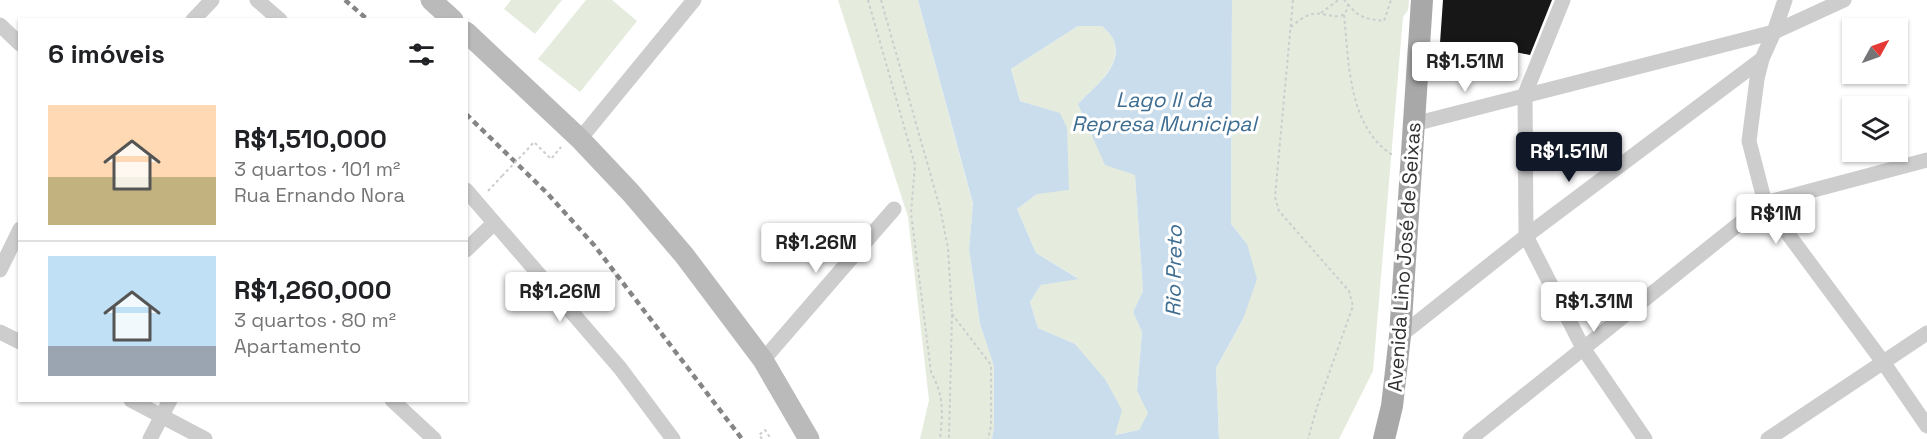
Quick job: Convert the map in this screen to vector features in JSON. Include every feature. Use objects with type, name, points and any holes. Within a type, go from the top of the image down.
[{"type":"main road","points":[[431,0],[451,18]]},
{"type":"main road","name":"Avenida Lino José de Seixas","points":[[1384,439],[1392,406],[1400,336],[1422,0]]},
{"type":"main road","points":[[468,34],[580,139],[631,193],[684,255],[764,360],[809,439]]},
{"type":"main road","name":"Avenida Lino José de Seixas","points":[[1392,406],[1400,439]]},
{"type":"street","points":[[195,18],[212,0]]},
{"type":"street","points":[[257,0],[278,18]]},
{"type":"street","points":[[580,139],[694,0]]},
{"type":"street","points":[[1563,0],[1525,94],[1526,236],[1583,348],[1645,439]]},
{"type":"street","points":[[1785,0],[1762,59],[1757,79],[1749,141],[1765,203],[1883,362],[1927,426]]},
{"type":"street","points":[[1414,124],[1774,32],[1844,0]]},
{"type":"street","points":[[0,25],[18,42]]},
{"type":"street","points":[[1400,336],[1526,236],[1762,59]]},
{"type":"street","points":[[1470,439],[1765,203],[1927,160]]},
{"type":"street","points":[[472,196],[620,368],[673,439]]},
{"type":"street","points":[[764,360],[894,209]]},
{"type":"street","points":[[468,248],[494,223]]},
{"type":"street","points":[[0,270],[18,233]]},
{"type":"street","points":[[0,332],[18,341]]},
{"type":"street","points":[[1768,439],[1927,333]]},
{"type":"street","points":[[135,402],[205,439]]},
{"type":"street","points":[[150,439],[169,402]]},
{"type":"street","points":[[394,402],[434,439]]},
{"type":"path","points":[[868,0],[915,165],[911,213],[931,372],[942,398],[940,439]]},
{"type":"path","points":[[881,0],[940,207],[948,248],[952,314],[949,439]]},
{"type":"path","points":[[1293,0],[1275,197],[1279,211],[1349,291],[1353,306],[1308,439]]},
{"type":"path","points":[[1291,27],[1307,16],[1322,13],[1337,1],[1342,0],[1355,13],[1365,18],[1384,21],[1391,0]]},
{"type":"path","points":[[1348,4],[1344,15],[1350,71],[1359,114],[1369,133],[1383,149],[1411,167]]},
{"type":"path","points":[[1322,13],[1335,17],[1344,15]]},
{"type":"path","points":[[472,196],[502,176],[534,142],[551,159]]},
{"type":"path","points":[[952,314],[991,365],[991,426],[988,439]]},
{"type":"path","points":[[762,439],[759,435],[765,430],[771,439]]},
{"type":"shaded area","points":[[511,0],[562,0],[535,34],[504,9]]},
{"type":"shaded area","points":[[586,0],[612,0],[637,21],[580,92],[538,59]]},
{"type":"shaded area","points":[[838,0],[918,0],[973,205],[969,249],[980,324],[994,365],[992,439],[920,439],[929,400],[908,217]]},
{"type":"shaded area","points":[[1232,0],[1409,0],[1408,10],[1403,17],[1373,371],[1339,439],[1219,439],[1216,368],[1243,319],[1247,244],[1231,224]]},
{"type":"shaded area","points":[[1078,26],[1102,26],[1114,41],[1114,59],[1110,68],[1078,104],[1135,174],[1143,291],[1133,312],[1142,332],[1137,391],[1149,413],[1139,430],[1115,435],[1075,344],[1038,328],[1030,302],[1041,285],[1078,278],[1036,253],[1017,209],[1037,194],[1059,113],[1020,101],[1011,69]]},
{"type":"water","name":"Lago II da Represa Municipal","points":[[918,0],[1232,0],[1231,224],[1247,244],[1257,279],[1243,319],[1216,368],[1219,439],[992,439],[994,366],[980,324],[969,249],[973,204]],"holes":[[[1078,26],[1102,26],[1114,41],[1116,50],[1114,59],[1105,76],[1078,104],[1105,165],[1135,175],[1143,291],[1133,312],[1142,332],[1137,391],[1148,413],[1139,430],[1115,435],[1122,410],[1105,379],[1075,344],[1038,328],[1030,302],[1041,285],[1079,279],[1036,253],[1017,209],[1037,194],[1069,190],[1067,128],[1060,113],[1020,101],[1011,69]]]},
{"type":"building","points":[[1443,0],[1552,0],[1530,55],[1496,48],[1440,43]]},
{"type":"railway","points":[[345,0],[366,18]]},
{"type":"railway","points":[[468,116],[547,193],[594,245],[742,439]]},
{"type":"water label","name":"Rio Preto","points":[[1174,271]]}]
